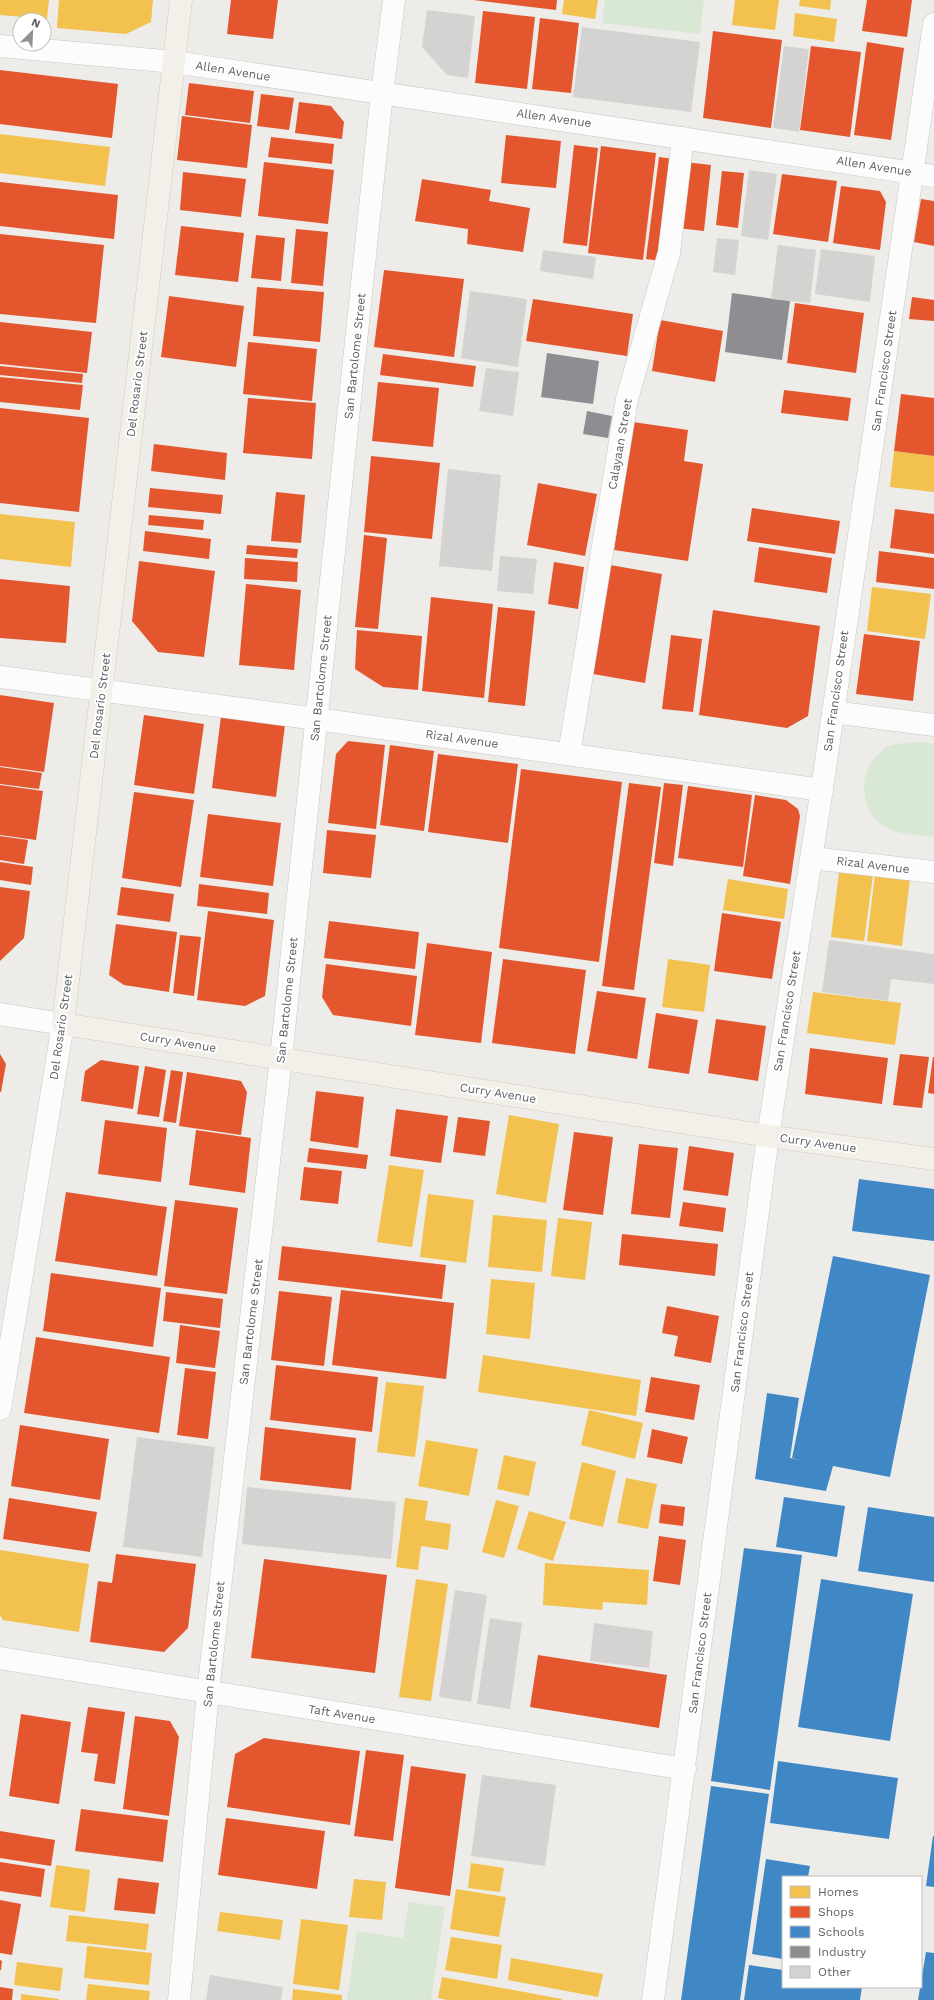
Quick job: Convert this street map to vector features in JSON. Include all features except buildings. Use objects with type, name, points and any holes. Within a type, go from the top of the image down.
[{"type":"main road","name":"Del Rosario Street","points":[[63,1024],[181,0]]},
{"type":"main road","name":"Curry Avenue","points":[[63,1024],[768,1136],[934,1159]]},
{"type":"street","name":"San Bartolome Street","points":[[179,2000],[208,1692],[281,1058],[382,93],[394,0]]},
{"type":"street","name":"San Francisco Street","points":[[653,2000],[685,1769],[768,1136],[812,858],[934,24]]},
{"type":"street","name":"Allen Avenue","points":[[0,46],[174,62],[934,176]]},
{"type":"street","name":"Calayaan Street","points":[[569,754],[628,399],[670,253],[683,138]]},
{"type":"street","name":"Rizal Avenue","points":[[0,677],[101,692],[317,719],[822,790]]},
{"type":"street","points":[[833,712],[934,725]]},
{"type":"street","name":"Rizal Avenue","points":[[812,858],[934,872]]},
{"type":"street","points":[[0,1014],[63,1024]]},
{"type":"street","name":"Del Rosario Street","points":[[0,1409],[63,1024]]},
{"type":"street","name":"Taft Avenue","points":[[0,1658],[685,1769]]},
{"type":"green space","points":[[605,0],[704,0],[700,34],[602,23]]},
{"type":"green space","points":[[922,742],[934,744],[934,837],[907,834],[891,830],[881,824],[873,816],[865,797],[864,786],[870,765],[886,747],[895,744]]},
{"type":"green space","points":[[409,1902],[445,1907],[431,2000],[347,2000],[357,1931],[403,1938]]}]
